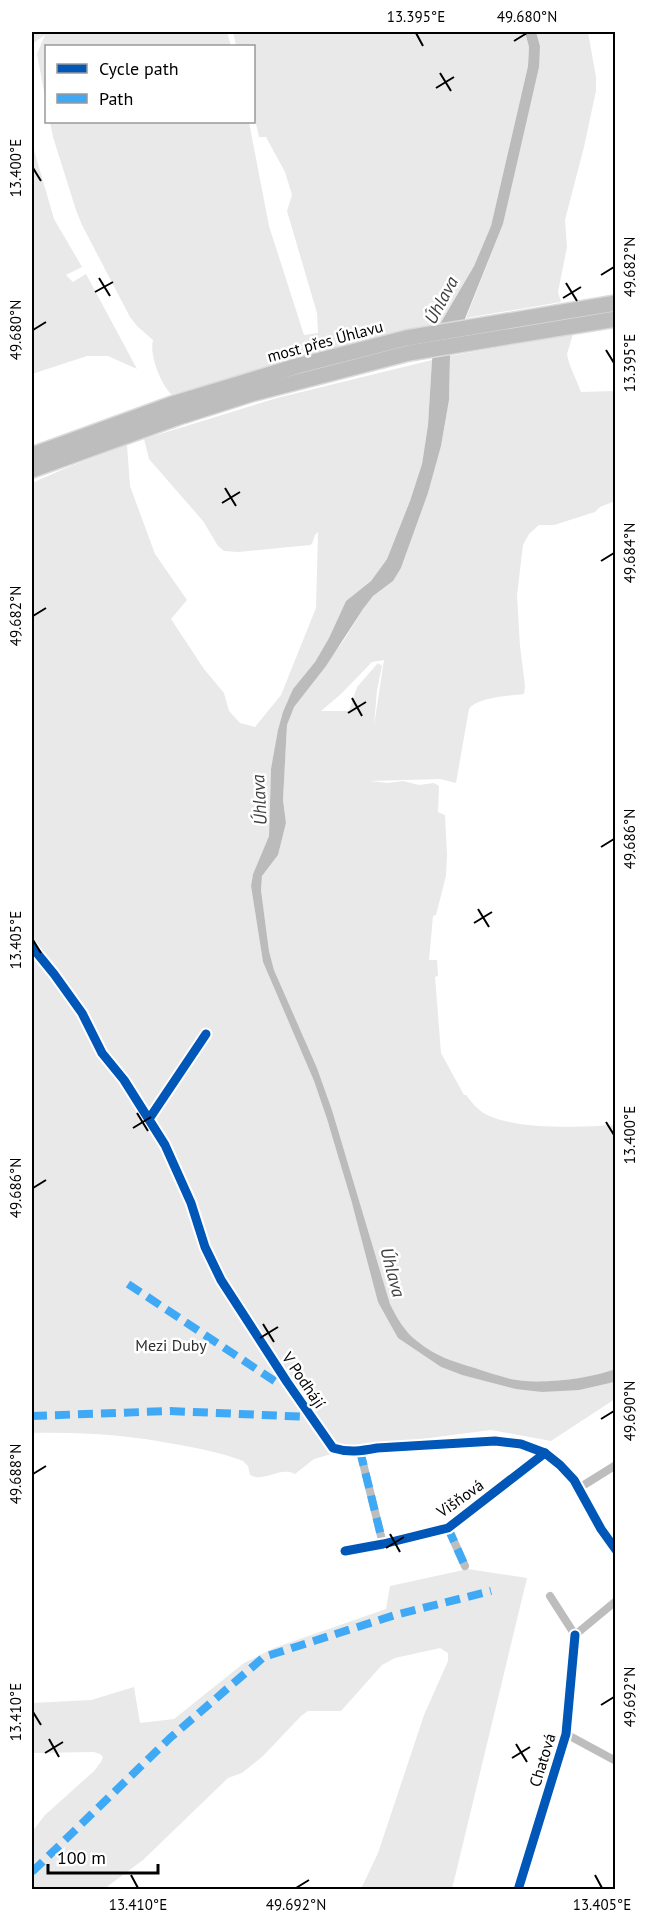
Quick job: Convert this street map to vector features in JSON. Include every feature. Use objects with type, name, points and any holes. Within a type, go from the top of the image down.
[{"type":"highway","name":"most přes Úhlavu","points":[[98,437],[246,381],[406,338],[615,303]]},
{"type":"highway","name":"most přes Úhlavu","points":[[98,437],[409,353],[615,319]]},
{"type":"highway","points":[[32,455],[98,437]]},
{"type":"highway","points":[[32,470],[98,437]]},
{"type":"street","name":"V Podhájí","points":[[32,947],[81,1012],[102,1053],[124,1080],[165,1144],[191,1203],[205,1247],[232,1296],[333,1448],[345,1452],[398,1446],[495,1441],[521,1444],[545,1454],[560,1465],[579,1488],[615,1550]]},
{"type":"street","points":[[149,1119],[206,1034]]},
{"type":"street","points":[[360,1451],[383,1544]]},
{"type":"street","name":"Višňová","points":[[345,1551],[383,1544],[448,1527],[545,1454]]},
{"type":"street","points":[[579,1488],[615,1465]]},
{"type":"street","points":[[448,1527],[465,1566]]},
{"type":"street","points":[[550,1596],[575,1635],[615,1601]]},
{"type":"street","name":"Chatová","points":[[518,1890],[567,1734],[575,1635]]},
{"type":"street","points":[[567,1734],[615,1761]]},
{"type":"green space","points":[[32,32],[227,32],[231,45],[45,45],[45,97],[37,54],[45,35],[32,44]]},
{"type":"green space","points":[[233,32],[525,32],[529,47],[528,66],[491,226],[474,266],[440,324],[293,359],[172,395],[157,369],[153,354],[153,340],[130,317],[82,225],[50,123],[249,123],[269,226],[304,335],[318,333],[317,313],[287,211],[292,195],[285,172],[266,137],[259,137],[255,119],[255,45],[236,45]]},
{"type":"green space","points":[[536,32],[588,32],[596,77],[596,91],[584,147],[565,220],[567,247],[558,292],[561,302],[466,318],[503,224],[540,46]]},
{"type":"green space","points":[[32,143],[54,219],[82,267],[66,275],[73,282],[86,274],[137,369],[108,356],[87,356],[32,374]]},
{"type":"green space","points":[[573,334],[567,354],[581,392],[615,391],[615,501],[600,507],[595,512],[554,525],[539,525],[529,534],[523,545],[517,595],[524,694],[486,700],[469,709],[456,783],[440,779],[369,781],[388,783],[403,781],[419,785],[434,783],[439,786],[438,812],[445,815],[446,876],[436,915],[433,916],[429,960],[437,960],[438,976],[435,977],[441,1053],[464,1095],[482,1112],[511,1122],[547,1126],[615,1125],[615,1369],[592,1376],[563,1380],[522,1381],[452,1361],[417,1341],[398,1319],[390,1304],[332,1110],[317,1068],[274,970],[269,951],[261,890],[262,876],[278,855],[286,823],[283,800],[287,725],[294,706],[344,640],[363,609],[373,596],[393,581],[401,568],[428,493],[441,446],[449,400],[450,356]],"holes":[[[384,660],[374,726],[382,666],[378,663],[357,687],[349,711],[321,711],[372,662]]]},
{"type":"green space","name":"Mezi Duby","points":[[432,360],[428,425],[422,464],[387,559],[371,581],[346,601],[315,662],[293,689],[271,769],[269,836],[253,874],[251,886],[263,962],[314,1081],[398,1338],[441,1367],[462,1375],[542,1392],[615,1382],[615,1399],[551,1441],[491,1430],[352,1448],[314,1459],[295,1474],[284,1472],[261,1477],[250,1475],[248,1466],[243,1461],[220,1453],[106,1435],[32,1433],[32,483],[127,445],[130,486],[155,554],[187,600],[171,619],[204,669],[224,693],[229,711],[240,723],[255,727],[281,695],[316,608],[318,532],[310,545],[238,552],[224,551],[218,546],[203,521],[149,459],[144,439],[277,398]]},
{"type":"green space","points":[[468,1569],[527,1578],[452,1889],[361,1889],[378,1853],[424,1715],[448,1661],[448,1653],[440,1648],[395,1658],[382,1665],[341,1711],[308,1711],[301,1716],[263,1756],[242,1773],[228,1778],[143,1860],[104,1889],[32,1889],[32,1832],[45,1815],[94,1771],[103,1757],[94,1752],[32,1753],[32,1703],[91,1700],[134,1687],[140,1723],[174,1719],[244,1663],[274,1648],[386,1609],[390,1586]]},
{"type":"shaded area","points":[[525,32],[536,32],[540,46],[539,67],[503,224],[450,356],[449,400],[441,446],[428,493],[401,568],[393,581],[373,596],[326,666],[294,707],[287,725],[283,800],[286,823],[278,855],[262,876],[261,890],[269,951],[274,970],[317,1068],[332,1110],[390,1304],[395,1314],[417,1341],[438,1355],[511,1379],[563,1380],[592,1376],[615,1369],[615,1382],[579,1390],[542,1392],[516,1389],[462,1375],[441,1367],[398,1338],[378,1302],[352,1203],[314,1081],[263,962],[251,886],[253,874],[269,836],[271,769],[283,712],[293,689],[315,662],[329,638],[346,601],[371,581],[387,559],[422,464],[428,425],[432,360],[440,324],[474,266],[491,226],[528,66],[529,47]]},
{"type":"marked path","points":[[128,1284],[276,1382],[287,1382]]},
{"type":"marked path","points":[[32,1416],[170,1411],[311,1417]]},
{"type":"marked path","points":[[360,1451],[383,1544]]},
{"type":"marked path","points":[[448,1528],[465,1566]]},
{"type":"marked path","points":[[32,1872],[170,1738],[264,1657],[395,1615],[491,1591]]},
{"type":"cycle path","points":[[32,947],[82,1013],[102,1053],[124,1080],[165,1145],[191,1203],[205,1247],[221,1280],[333,1448],[355,1451],[495,1441],[521,1444],[545,1453],[574,1480],[601,1529],[616,1550]]},
{"type":"cycle path","points":[[149,1119],[206,1034]]},
{"type":"cycle path","points":[[345,1551],[448,1528],[545,1453]]},
{"type":"cycle path","points":[[518,1890],[566,1734],[575,1635]]},
{"type":"water label","name":"Úhlava","points":[[441,300]]},
{"type":"water label","name":"Úhlava","points":[[259,800]]},
{"type":"water label","name":"Úhlava","points":[[393,1272]]}]
